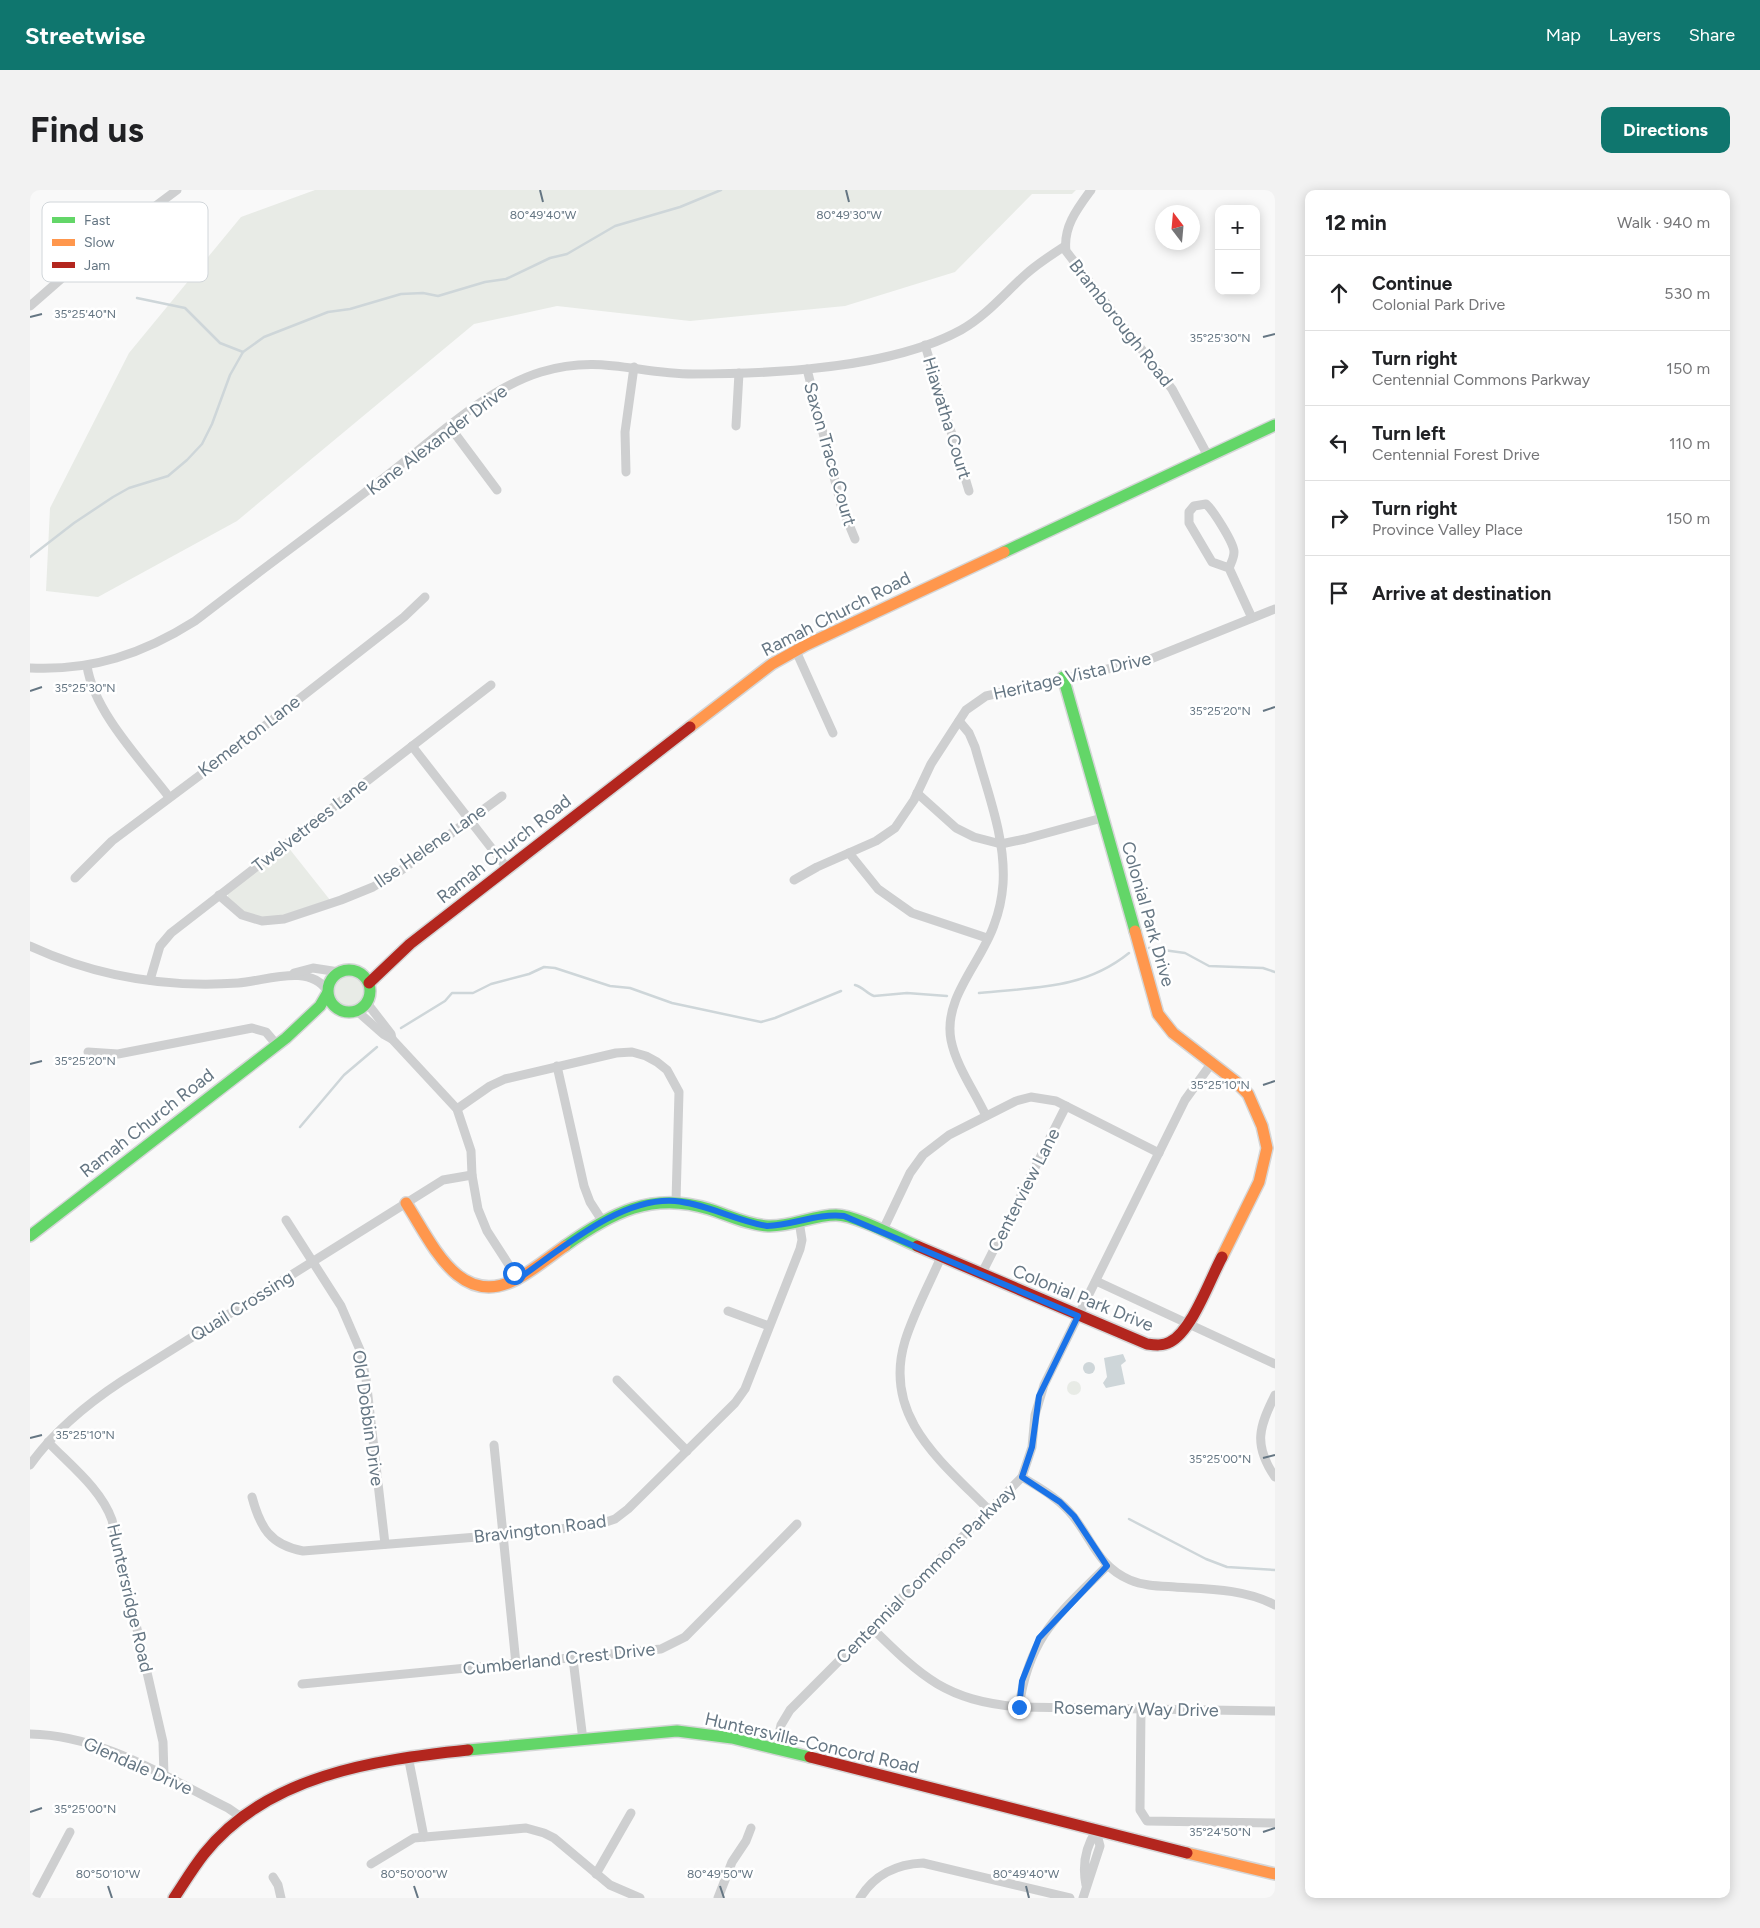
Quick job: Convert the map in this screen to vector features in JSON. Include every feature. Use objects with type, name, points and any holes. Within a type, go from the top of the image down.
[{"type":"main road","name":"Ramah Church Road","points":[[369,983],[410,944],[772,664],[1275,425]]},
{"type":"main road","name":"Colonial Park Drive","points":[[406,1203],[455,1276],[468,1284],[481,1288],[500,1287],[518,1279],[622,1211],[639,1205],[676,1201],[767,1226],[799,1221],[825,1214],[844,1216],[1147,1344],[1168,1345],[1178,1338],[1188,1324],[1259,1182],[1271,1148],[1248,1094],[1235,1081],[1173,1033],[1163,1024],[1158,1014],[1063,677]]},
{"type":"main road","name":"Ramah Church Road","points":[[282,1042],[320,1006],[330,981],[339,972],[346,970],[360,972],[410,944]]},
{"type":"main road","points":[[327,992],[336,1009],[345,1012],[357,1011],[367,1003],[370,992],[369,983],[360,972]]},
{"type":"main road","name":"Ramah Church Road","points":[[30,1236],[282,1042],[326,1012],[336,1009]]},
{"type":"main road","name":"Huntersville-Concord Road","points":[[174,1898],[198,1859],[215,1839],[241,1817],[282,1793],[320,1776],[367,1762],[408,1756],[677,1731],[710,1734],[1275,1874]]},
{"type":"street","points":[[161,202],[177,190]]},
{"type":"street","name":"Bramborough Road","points":[[1091,190],[1073,215],[1064,239],[1065,246],[1073,263],[1172,389],[1208,456]]},
{"type":"street","name":"Kane Alexander Drive","points":[[30,668],[87,666],[135,653],[172,635],[195,621],[493,394],[539,372],[587,362],[677,374],[739,373],[807,369],[886,356],[925,345],[961,330],[980,317],[1036,265],[1065,246]]},
{"type":"street","points":[[30,306],[57,282]]},
{"type":"street","name":"Hiawatha Court","points":[[925,345],[968,491]]},
{"type":"street","points":[[626,472],[625,432],[634,367]]},
{"type":"street","name":"Saxon Trace Court","points":[[807,369],[841,505],[855,539]]},
{"type":"street","points":[[736,426],[739,373]]},
{"type":"street","points":[[450,427],[497,490]]},
{"type":"street","points":[[1229,568],[1212,562],[1190,523],[1189,512],[1194,506],[1206,504],[1211,508],[1230,540],[1234,553],[1229,568],[1252,618]]},
{"type":"street","name":"Kemerton Lane","points":[[75,878],[112,840],[358,653],[426,597]]},
{"type":"street","name":"Heritage Vista Drive","points":[[794,880],[817,867],[876,841],[895,828],[917,793],[931,764],[966,710],[986,696],[1063,677],[1148,660],[1190,645],[1275,609]]},
{"type":"street","points":[[796,651],[833,733]]},
{"type":"street","points":[[87,666],[91,689],[104,712],[169,797]]},
{"type":"street","name":"Twelvetrees Lane","points":[[150,980],[157,954],[166,938],[491,685]]},
{"type":"street","points":[[959,721],[969,733],[975,747],[1001,844],[1003,885],[997,917],[954,1003],[950,1025],[956,1054],[986,1116]]},
{"type":"street","points":[[412,746],[507,868]]},
{"type":"street","points":[[917,793],[956,828],[974,837],[1001,844],[1102,818]]},
{"type":"street","name":"Ilse Helene Lane","points":[[219,895],[233,909],[252,919],[262,921],[284,919],[373,887],[416,860],[502,796]]},
{"type":"street","points":[[849,854],[878,889],[912,913],[987,938]]},
{"type":"street","points":[[30,946],[62,961],[89,969],[150,980],[215,984],[282,977],[312,978],[320,982],[327,992]]},
{"type":"street","points":[[282,977],[313,968],[339,972]]},
{"type":"street","points":[[367,1003],[391,1034],[392,1039]]},
{"type":"street","points":[[357,1011],[383,1034],[392,1039],[457,1109],[471,1151],[472,1175],[478,1209],[487,1231],[518,1279]]},
{"type":"street","points":[[88,1052],[118,1054],[252,1028],[266,1032],[282,1042]]},
{"type":"street","points":[[457,1109],[490,1086],[505,1079],[616,1053],[632,1052],[646,1056],[667,1070],[679,1092],[676,1201]]},
{"type":"street","name":"Centennial Commons Parkway","points":[[775,1750],[782,1725],[790,1710],[1022,1477],[1032,1447],[1039,1396],[1185,1100],[1211,1064]]},
{"type":"street","points":[[557,1066],[584,1186],[590,1202],[603,1222]]},
{"type":"street","points":[[882,1232],[910,1173],[923,1155],[949,1135],[1016,1101],[1031,1097],[1046,1098],[1066,1106],[1159,1153]]},
{"type":"street","name":"Centerview Lane","points":[[981,1275],[1066,1106]]},
{"type":"street","name":"Quail Crossing","points":[[30,1465],[48,1442],[84,1408],[106,1391],[443,1180],[472,1175]]},
{"type":"street","name":"Old Dobbin Drive","points":[[286,1220],[341,1306],[360,1350],[366,1379],[384,1544]]},
{"type":"street","name":"Bravington Road","points":[[252,1497],[257,1518],[265,1531],[279,1542],[294,1549],[325,1550],[502,1535],[597,1525],[616,1519],[687,1450],[745,1389],[800,1249],[802,1240],[799,1221]]},
{"type":"street","points":[[941,1257],[905,1342],[900,1361],[900,1385],[905,1407],[913,1427],[924,1443],[989,1510]]},
{"type":"street","points":[[1096,1281],[1275,1364]]},
{"type":"street","points":[[728,1311],[769,1326]]},
{"type":"street","points":[[617,1380],[687,1450]]},
{"type":"street","points":[[1275,1395],[1262,1421],[1260,1438],[1262,1453],[1275,1477]]},
{"type":"street","name":"Huntersridge Road","points":[[48,1442],[98,1494],[107,1507],[112,1520],[164,1742],[164,1776]]},
{"type":"street","points":[[494,1445],[516,1664]]},
{"type":"street","points":[[1022,1477],[1060,1502],[1074,1516],[1107,1566],[1131,1580],[1149,1585],[1219,1590],[1244,1594],[1275,1605]]},
{"type":"street","name":"Cumberland Crest Drive","points":[[302,1684],[661,1649],[677,1642],[797,1524]]},
{"type":"street","points":[[1019,1707],[1022,1681],[1039,1638],[1107,1566]]},
{"type":"street","name":"Rosemary Way Drive","points":[[872,1628],[909,1665],[934,1684],[957,1695],[986,1704],[1019,1707],[1275,1711]]},
{"type":"street","points":[[573,1659],[583,1740]]},
{"type":"street","points":[[1141,1709],[1140,1810],[1147,1821],[1275,1823]]},
{"type":"street","name":"Glendale Drive","points":[[30,1734],[64,1736],[91,1743],[164,1776],[228,1808],[241,1817]]},
{"type":"street","points":[[408,1756],[424,1837]]},
{"type":"street","points":[[596,1874],[631,1813]]},
{"type":"street","points":[[371,1864],[385,1858],[409,1840],[512,1828],[537,1830],[554,1838],[610,1885],[640,1898]]},
{"type":"street","points":[[718,1898],[732,1862],[746,1841],[750,1828]]},
{"type":"street","points":[[1083,1898],[1100,1846],[1096,1831]]},
{"type":"street","points":[[35,1898],[70,1832]]},
{"type":"street","points":[[860,1898],[879,1877],[902,1865],[923,1863],[1070,1898]]},
{"type":"street","points":[[273,1877],[278,1884],[281,1898]]},
{"type":"shaded area","points":[[315,190],[1076,190],[1072,194],[1032,194],[955,272],[845,306],[690,321],[557,306],[474,324],[237,521],[98,597],[46,591],[50,508],[129,353],[187,282],[208,282],[208,257],[241,217]]},
{"type":"shaded area","points":[[288,847],[330,900],[300,911],[267,918],[256,917],[246,913],[228,898],[228,893]]},
{"type":"shaded area","points":[[353,970],[361,973],[367,979],[370,991],[367,1003],[361,1009],[345,1012],[337,1009],[331,1003],[328,987],[331,979],[337,973]]},
{"type":"shaded area","points":[[1123,1354],[1126,1361],[1121,1365],[1125,1384],[1106,1388],[1103,1383],[1107,1377],[1104,1358]]},
{"type":"shaded area","points":[[1089,1362],[1095,1368],[1089,1374],[1083,1368]]},
{"type":"shaded area","points":[[1071,1381],[1077,1381],[1081,1388],[1077,1395],[1071,1395],[1067,1391],[1067,1385]]},
{"type":"waterway","points":[[30,557],[74,523],[113,497],[129,488],[168,476],[187,460],[202,444],[212,424],[230,375],[243,352],[264,337],[328,312],[350,309],[401,294],[423,293],[438,296],[485,282],[506,279],[550,258],[567,254],[615,226],[680,207],[721,190]]},
{"type":"waterway","points":[[137,298],[185,308],[220,343],[243,352]]},
{"type":"waterway","points":[[1149,948],[1185,953],[1209,966],[1263,968],[1275,972]]},
{"type":"waterway","points":[[979,993],[1057,985],[1076,980],[1112,965],[1129,953]]},
{"type":"waterway","points":[[401,1028],[445,1001],[452,993],[473,993],[491,984],[529,974],[544,967],[555,968],[610,986],[630,988],[672,1003],[761,1022],[841,991]]},
{"type":"waterway","points":[[855,985],[874,996],[907,993],[947,996]]},
{"type":"waterway","points":[[300,1127],[344,1075],[377,1047]]},
{"type":"waterway","points":[[1129,1519],[1206,1559],[1227,1567],[1275,1570]]},
{"type":"traffic: fast","points":[[1004,552],[1275,425]]},
{"type":"traffic: fast","points":[[1063,677],[1135,931]]},
{"type":"traffic: fast","points":[[353,970],[361,973],[367,979],[370,991],[367,1003],[361,1009],[345,1012],[337,1009],[331,1003],[328,987],[331,979],[337,973],[353,970]]},
{"type":"traffic: fast","points":[[30,1236],[286,1038],[320,1006],[327,994]]},
{"type":"traffic: fast","points":[[565,1246],[616,1215],[633,1208],[669,1203],[688,1204],[746,1222],[768,1226],[785,1225],[819,1217],[844,1216],[865,1223],[917,1246]]},
{"type":"traffic: fast","points":[[468,1750],[677,1731],[732,1738],[810,1757]]},
{"type":"traffic: slow","points":[[690,727],[772,664],[806,645],[1004,552]]},
{"type":"traffic: slow","points":[[1135,931],[1158,1014],[1173,1033],[1235,1081],[1248,1094],[1262,1126],[1267,1148],[1259,1182],[1222,1257]]},
{"type":"traffic: slow","points":[[406,1203],[437,1253],[449,1268],[463,1279],[479,1286],[497,1286],[517,1279],[565,1246]]},
{"type":"traffic: slow","points":[[1187,1853],[1275,1874]]},
{"type":"traffic: jam","points":[[369,983],[410,944],[690,727]]},
{"type":"traffic: jam","points":[[917,1246],[1147,1344],[1156,1345],[1170,1342],[1186,1327],[1200,1304],[1222,1257]]},
{"type":"traffic: jam","points":[[174,1898],[204,1854],[230,1827],[259,1806],[290,1789],[324,1776],[360,1766],[396,1759],[468,1750]]},
{"type":"traffic: jam","points":[[810,1757],[1187,1853]]},
{"type":"route","points":[[514,1273],[518,1279],[622,1211],[639,1205],[676,1201],[753,1224],[767,1226],[780,1226],[825,1214],[844,1216],[1078,1316],[1039,1396],[1032,1447],[1022,1477],[1060,1502],[1074,1516],[1107,1566],[1039,1638],[1022,1681],[1019,1707]]}]
